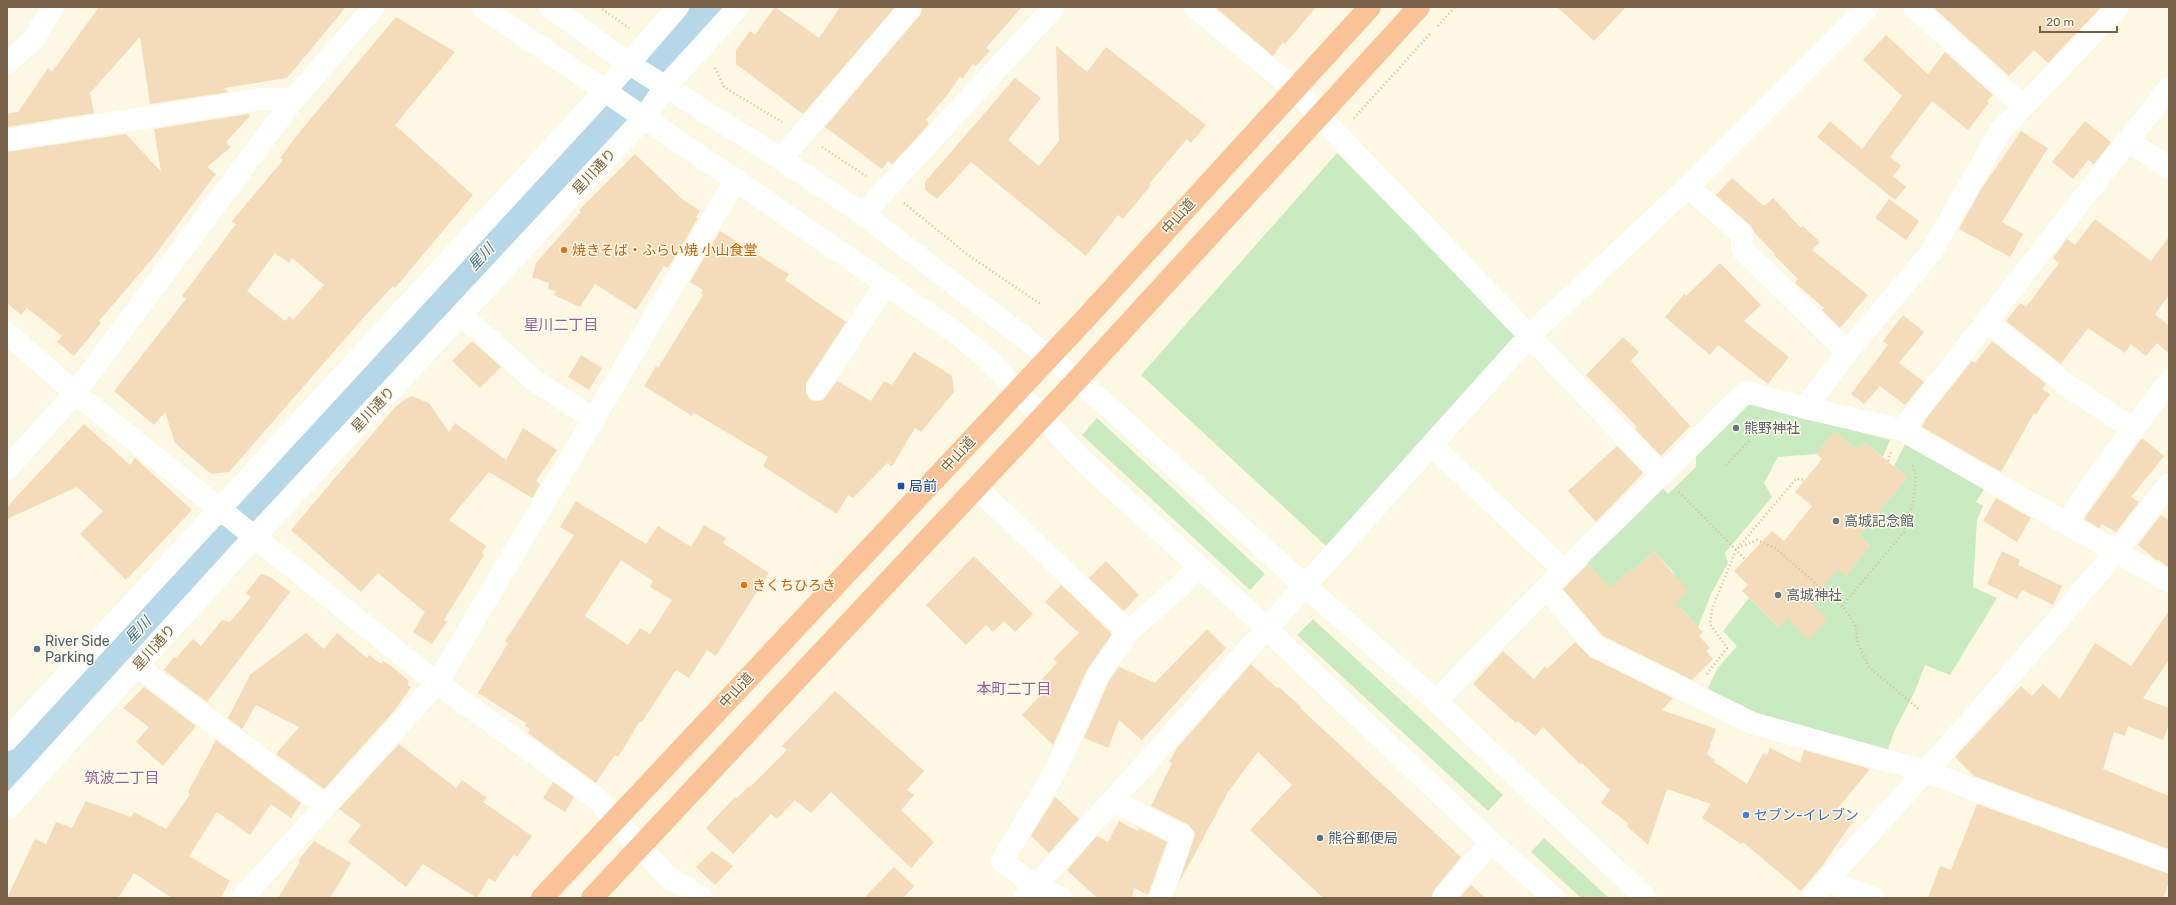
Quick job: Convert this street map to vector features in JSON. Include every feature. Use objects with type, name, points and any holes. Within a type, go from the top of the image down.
[{"type":"highway","name":"中山道","points":[[542,898],[1050,357],[1370,7]]},
{"type":"highway","points":[[592,898],[1077,380],[1419,7]]},
{"type":"street","points":[[7,63],[33,40],[53,7]]},
{"type":"street","points":[[7,470],[75,393],[294,99],[374,7]]},
{"type":"street","points":[[482,7],[605,91],[643,119],[736,180],[886,283],[960,336],[990,361],[1082,460],[1266,628],[1491,842],[1554,898]]},
{"type":"street","points":[[550,7],[665,87],[781,159],[863,214],[1050,357],[1305,586],[1436,701],[1646,898]]},
{"type":"street","points":[[7,740],[219,508],[605,91],[678,7]]},
{"type":"street","name":"星川通り","points":[[7,809],[254,537],[643,119],[665,87],[738,7]]},
{"type":"street","points":[[781,159],[911,7]]},
{"type":"street","points":[[863,214],[1054,7]]},
{"type":"street","points":[[1196,7],[1294,89],[1661,474]]},
{"type":"street","points":[[1030,892],[1530,335],[1688,187],[1868,7]]},
{"type":"street","points":[[1914,7],[2023,106]]},
{"type":"street","points":[[1805,408],[1847,352],[1930,254],[2001,130],[2118,7]]},
{"type":"street","points":[[1902,430],[2169,88]]},
{"type":"street","points":[[7,140],[262,100],[294,99]]},
{"type":"street","points":[[2128,141],[2169,168]]},
{"type":"street","points":[[242,898],[437,683],[736,180]]},
{"type":"street","points":[[1688,187],[1742,234],[1742,249],[1847,352]]},
{"type":"street","points":[[817,389],[886,283]]},
{"type":"street","points":[[461,315],[535,381],[594,419]]},
{"type":"street","points":[[1986,321],[2071,388],[2133,429]]},
{"type":"street","points":[[7,333],[75,393],[437,683],[596,798],[666,875],[701,898]]},
{"type":"street","points":[[2067,524],[2093,483],[2169,381]]},
{"type":"street","points":[[1436,701],[1564,570],[1746,392],[1805,408],[1902,430],[2169,582]]},
{"type":"street","points":[[1431,445],[1564,570]]},
{"type":"street","points":[[1811,898],[1970,722],[2116,552],[2169,484]]},
{"type":"street","points":[[976,487],[1128,632]]},
{"type":"street","points":[[1062,898],[1030,892],[1002,861],[1055,772],[1098,674],[1128,632],[1179,587],[1199,566]]},
{"type":"street","points":[[1546,588],[1595,646],[1752,723],[1925,771],[2169,862]]},
{"type":"street","points":[[137,666],[326,806]]},
{"type":"street","points":[[1113,801],[1183,836],[1160,898]]},
{"type":"street","points":[[1443,898],[1491,842]]},
{"type":"street","points":[[1827,881],[1873,898]]},
{"type":"path","points":[[599,7],[631,29]]},
{"type":"path","points":[[1338,136],[1455,7]]},
{"type":"path","points":[[1726,465],[1750,440]]},
{"type":"path","points":[[1842,606],[1904,532],[1914,498],[1916,476],[1912,463]]},
{"type":"path","points":[[1661,474],[1746,559]]},
{"type":"path","points":[[1693,694],[1727,648],[1710,624],[1712,609],[1736,550],[1796,479],[1805,480]]},
{"type":"path","points":[[1736,550],[1757,540],[1775,548],[1842,606],[1855,625],[1858,644],[1869,667],[1920,710]]},
{"type":"green space","points":[[1337,153],[1517,335],[1327,547],[1141,375]]},
{"type":"green space","points":[[1747,402],[1890,440],[1883,457],[1864,442],[1857,450],[1835,432],[1816,454],[1778,457],[1764,483],[1772,497],[1725,553],[1728,563],[1712,592],[1698,627],[1683,610],[1657,589],[1674,573],[1654,551],[1633,571],[1631,569],[1618,581],[1612,591],[1584,559],[1660,485],[1668,494],[1696,467],[1696,450]]},
{"type":"green space","points":[[1097,418],[1265,574],[1250,590],[1082,435]]},
{"type":"green space","points":[[1905,444],[1984,489],[1976,502],[1983,506],[1977,520],[1973,587],[1997,598],[1950,675],[1925,665],[1915,691],[1894,732],[1887,753],[1754,714],[1707,690],[1717,669],[1737,646],[1723,631],[1749,598],[1779,627],[1787,618],[1827,620],[1806,599],[1838,569],[1846,575],[1870,546],[1859,536],[1907,477],[1894,466]]},
{"type":"green space","points":[[1313,619],[1503,795],[1488,811],[1297,635]]},
{"type":"green space","points":[[1544,838],[1609,898],[1581,898],[1531,852]]},
{"type":"building","points":[[99,7],[346,7],[287,78],[224,88],[228,92],[150,104],[140,37],[90,93],[94,113],[7,127],[7,114],[18,112],[48,68],[52,72]]},
{"type":"building","points":[[775,7],[819,38],[840,7],[895,7],[803,114],[736,64],[736,50],[750,31],[755,35]]},
{"type":"building","points":[[923,7],[1022,7],[986,48],[990,51],[976,66],[973,64],[962,79],[960,77],[926,120],[929,123],[923,131],[892,164],[888,161],[882,169],[825,127],[920,15]]},
{"type":"building","points":[[1215,7],[1316,7],[1285,44],[1283,42],[1273,56]]},
{"type":"building","points":[[1557,7],[1626,7],[1594,41]]},
{"type":"building","points":[[1933,7],[2101,7],[2048,63],[2034,50],[2009,76]]},
{"type":"building","points":[[396,17],[455,52],[395,125],[473,195],[395,288],[393,286],[364,317],[229,472],[211,474],[175,443],[165,412],[154,425],[114,391],[186,299],[182,296],[236,224],[232,221],[283,160],[280,158],[302,129]],"holes":[[[275,253],[289,263],[292,258],[324,285],[293,320],[289,316],[285,321],[247,291]]]},
{"type":"building","points":[[1886,35],[1928,74],[1945,52],[1993,95],[1987,101],[1989,103],[1968,130],[1932,101],[1890,157],[1901,166],[1893,176],[1906,187],[1895,200],[1817,137],[1830,121],[1862,149],[1902,96],[1863,60]]},
{"type":"building","points":[[1056,46],[1087,72],[1106,47],[1206,125],[1191,143],[1187,139],[1149,184],[1151,185],[1123,219],[1118,215],[1086,256],[971,162],[937,199],[925,190],[925,182],[1015,78],[1041,98],[1008,140],[1039,166],[1059,141]]},
{"type":"building","points":[[248,114],[250,116],[226,142],[231,147],[207,167],[216,174],[152,259],[99,321],[101,323],[74,356],[57,342],[62,336],[27,308],[21,315],[7,303],[7,152],[126,134],[161,172],[154,129]]},
{"type":"building","points":[[2085,121],[2111,142],[2094,164],[2088,160],[2073,179],[2052,162]]},
{"type":"building","points":[[2021,131],[2048,148],[2002,222],[2023,234],[2010,257],[1959,229],[1980,191]]},
{"type":"building","points":[[635,154],[682,199],[700,211],[696,217],[698,218],[668,268],[664,266],[636,310],[595,284],[580,307],[554,295],[556,291],[548,289],[549,283],[532,277],[536,263],[581,212],[579,210]]},
{"type":"building","points":[[1732,178],[1764,206],[1773,198],[1801,228],[1803,226],[1820,242],[1812,250],[1868,295],[1840,328],[1822,310],[1824,308],[1795,283],[1798,279],[1774,255],[1775,254],[1754,232],[1750,225],[1716,195]]},
{"type":"building","points":[[1889,199],[1919,221],[1906,240],[1875,218]]},
{"type":"building","points":[[2095,219],[2151,261],[2169,237],[2169,295],[2155,314],[2169,326],[2169,354],[2157,343],[2146,356],[2131,344],[2125,353],[2088,328],[2061,364],[2006,321],[2020,303],[2026,307],[2059,263],[2053,258],[2067,239],[2075,245]]},
{"type":"building","points":[[720,231],[789,274],[785,280],[846,322],[806,383],[806,394],[811,400],[823,400],[837,381],[871,401],[884,381],[892,385],[914,352],[952,376],[954,392],[921,432],[915,428],[892,466],[887,463],[853,498],[848,495],[837,514],[763,466],[768,457],[694,413],[692,416],[644,386],[656,366],[658,368],[703,295],[701,293],[703,290],[690,282]]},
{"type":"building","points":[[1720,263],[1761,305],[1744,321],[1789,357],[1768,384],[1718,345],[1710,355],[1665,317],[1684,294],[1686,296]]},
{"type":"building","points":[[1903,315],[1924,332],[1899,363],[1924,382],[1905,405],[1880,386],[1864,404],[1851,394],[1888,345],[1883,341]]},
{"type":"building","points":[[1623,337],[1639,352],[1631,361],[1690,426],[1661,456],[1635,429],[1637,427],[1586,375]]},
{"type":"building","points":[[472,341],[501,367],[480,388],[452,361]]},
{"type":"building","points":[[1992,341],[2046,384],[2042,389],[2050,394],[2036,414],[2034,413],[2001,472],[1922,427],[1925,420],[1972,361],[1975,363]]},
{"type":"building","points":[[581,355],[602,368],[589,390],[568,377]]},
{"type":"building","points":[[411,396],[429,403],[449,432],[455,423],[506,460],[523,428],[557,450],[536,481],[540,484],[532,498],[489,472],[449,520],[486,546],[482,553],[484,555],[444,620],[447,622],[432,644],[413,632],[425,612],[378,573],[361,592],[291,530],[396,406]]},
{"type":"building","points":[[84,424],[130,465],[135,458],[192,510],[126,580],[80,534],[103,511],[77,487],[7,519],[7,507]]},
{"type":"building","name":"高城記念館","points":[[1835,432],[1857,450],[1864,442],[1907,477],[1859,536],[1870,546],[1846,575],[1838,569],[1811,603],[1828,620],[1809,639],[1787,618],[1779,627],[1742,591],[1748,585],[1734,571],[1772,531],[1784,541],[1812,506],[1795,492],[1822,459],[1816,454]]},
{"type":"building","points":[[2142,438],[2164,456],[2131,497],[2139,502],[2116,532],[2102,524],[2099,528],[2084,519]]},
{"type":"building","points":[[1617,446],[1643,473],[1596,522],[1568,491]]},
{"type":"building","points":[[1996,498],[2031,518],[2017,542],[1983,521]]},
{"type":"building","points":[[576,501],[646,544],[658,526],[691,547],[704,525],[726,538],[723,543],[769,573],[716,656],[707,650],[689,678],[676,670],[642,722],[640,721],[618,757],[615,755],[596,783],[528,733],[530,729],[525,726],[526,723],[478,693],[508,643],[505,641],[574,535],[560,527]],"holes":[[[621,560],[653,581],[650,587],[672,600],[650,634],[640,628],[628,645],[585,616]]]},
{"type":"building","points":[[2161,515],[2169,520],[2169,568],[2159,560],[2156,560],[2138,545]]},
{"type":"building","points":[[1654,551],[1688,591],[1676,603],[1703,632],[1699,636],[1710,648],[1706,651],[1713,659],[1692,680],[1603,636],[1563,589],[1588,564],[1610,588],[1631,569],[1633,571]]},
{"type":"building","points":[[2002,551],[2020,560],[2018,565],[2062,586],[2053,605],[2022,590],[2017,599],[1987,584]]},
{"type":"building","points":[[974,556],[1033,614],[1015,632],[1004,621],[993,632],[986,625],[966,645],[926,605]]},
{"type":"building","points":[[1106,561],[1139,595],[1124,611],[1089,578]]},
{"type":"building","points":[[261,574],[270,577],[290,592],[207,702],[164,670],[174,657],[176,658],[193,639],[201,646],[222,620],[230,622],[251,597],[246,593]]},
{"type":"building","points":[[1061,585],[1112,634],[1087,670],[1053,745],[1022,715],[1049,686],[1042,679],[1057,663],[1053,659],[1079,633],[1045,602]]},
{"type":"building","points":[[2169,611],[2169,660],[2143,698],[2169,708],[2169,724],[2163,740],[2128,726],[2125,736],[2114,732],[2103,769],[2169,796],[2169,849],[1974,776],[1955,757],[2021,686],[2032,696],[2043,684],[2060,699],[2095,643],[2131,666]]},
{"type":"building","points":[[1207,629],[1226,648],[1142,740],[1119,720],[1108,748],[1084,738],[1109,681],[1119,667],[1155,683]]},
{"type":"building","points":[[306,633],[324,649],[337,633],[367,658],[369,655],[381,664],[383,661],[390,665],[409,681],[408,685],[411,687],[394,711],[324,789],[276,754],[299,727],[256,705],[242,729],[228,718],[250,675]]},
{"type":"building","points":[[1575,642],[1590,657],[1673,698],[1662,710],[1716,729],[1707,754],[1715,760],[1714,762],[1747,784],[1763,753],[1767,755],[1770,748],[1800,763],[1804,750],[1870,769],[1838,808],[1854,820],[1822,866],[1801,891],[1743,842],[1741,844],[1702,818],[1711,804],[1667,789],[1648,845],[1627,826],[1628,823],[1601,803],[1610,790],[1582,763],[1580,764],[1543,727],[1535,736],[1518,721],[1516,723],[1473,684],[1503,651],[1534,679],[1545,666],[1547,669]]},
{"type":"building","points":[[1251,664],[1277,688],[1279,687],[1301,707],[1300,708],[1461,857],[1434,890],[1431,898],[1323,898],[1250,830],[1292,785],[1258,752],[1228,792],[1178,885],[1195,834],[1189,825],[1151,806],[1172,763],[1169,762],[1177,748]]},
{"type":"building","points":[[144,687],[196,726],[163,766],[136,742],[149,727],[123,708]]},
{"type":"building","points":[[835,691],[924,771],[907,790],[914,795],[901,810],[934,842],[911,868],[831,792],[811,813],[795,800],[777,819],[771,814],[733,854],[706,828],[735,797],[737,798],[749,786],[750,787],[787,750],[782,746]]},
{"type":"building","points":[[216,740],[301,803],[291,818],[271,804],[250,835],[217,812],[189,856],[230,881],[220,898],[172,898],[134,873],[118,898],[7,898],[35,839],[46,844],[56,822],[72,828],[86,801],[131,817],[134,812],[166,829],[190,794],[188,792]]},
{"type":"building","points":[[399,744],[456,788],[462,780],[487,798],[483,802],[532,836],[517,857],[514,854],[495,882],[489,878],[477,898],[423,864],[406,887],[348,842],[361,825],[339,809]]},
{"type":"building","points":[[553,782],[574,797],[565,812],[543,798]]},
{"type":"building","points":[[1055,797],[1079,819],[1049,853],[1031,836]]},
{"type":"building","points":[[1977,804],[2169,874],[2169,882],[2163,898],[1928,898],[1940,866],[1951,870]]},
{"type":"building","points":[[1119,821],[1138,831],[1139,828],[1167,842],[1148,895],[1134,888],[1132,898],[1097,898],[1067,870],[1097,836],[1108,842]]},
{"type":"building","points":[[314,841],[351,863],[330,898],[278,898],[300,862],[298,861]]},
{"type":"building","points":[[712,851],[733,866],[715,885],[696,867]]},
{"type":"building","points":[[894,867],[914,886],[903,898],[864,898]]},
{"type":"building","points":[[1471,885],[1485,898],[1459,898]]},
{"type":"waterway","name":"星川","points":[[252,506],[710,7]]},
{"type":"waterway","name":"星川","points":[[7,773],[221,540]]},
{"type":"place","name":"焼きそば・ふらい焼 小山食堂","points":[[564,250]]},
{"type":"place","name":"熊野神社","points":[[1736,428]]},
{"type":"place","name":"局前","points":[[901,486]]},
{"type":"place","name":"高城記念館","points":[[1836,521]]},
{"type":"place","name":"きくちひろき","points":[[744,585]]},
{"type":"place","name":"高城神社","points":[[1778,595]]},
{"type":"place","name":"River Side Parking","points":[[37,649]]},
{"type":"place","name":"セブン-イレブン","points":[[1746,815]]},
{"type":"place","name":"熊谷郵便局","points":[[1320,838]]},
{"type":"district","name":"星川二丁目","points":[[561,325]]},
{"type":"district","name":"本町二丁目","points":[[1014,689]]},
{"type":"district","name":"筑波二丁目","points":[[122,778]]}]
